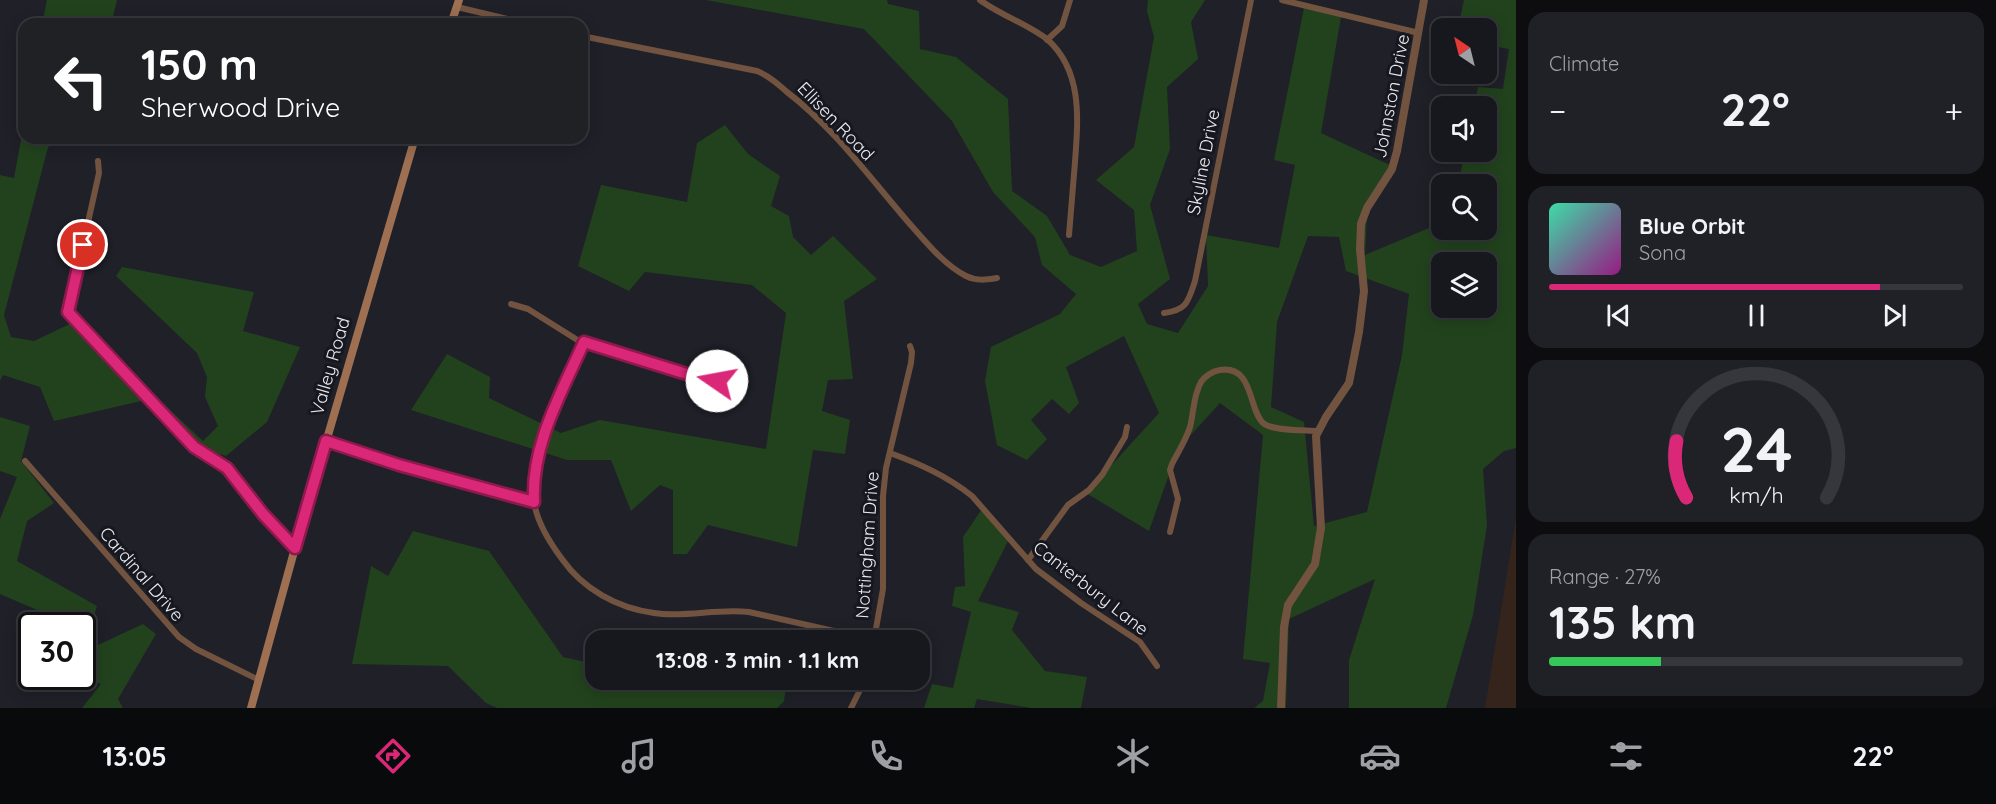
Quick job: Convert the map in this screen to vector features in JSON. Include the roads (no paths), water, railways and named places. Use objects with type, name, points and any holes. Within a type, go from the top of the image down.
[{"type":"main road","name":"Valley Road","points":[[251,708],[295,548],[413,144]]},
{"type":"street","points":[[980,0],[1047,40],[1069,71],[1077,98],[1069,236]]},
{"type":"street","points":[[1047,40],[1062,26],[1070,0]]},
{"type":"street","name":"Skyline Drive","points":[[1164,313],[1175,312],[1188,303],[1195,281],[1251,0]]},
{"type":"street","points":[[1282,0],[1419,33]]},
{"type":"street","name":"Johnston Drive","points":[[1317,431],[1349,383],[1364,291],[1360,249],[1361,224],[1367,208],[1392,169],[1424,0]]},
{"type":"street","points":[[458,4],[507,18]]},
{"type":"street","name":"Ellisen Road","points":[[588,37],[757,71],[766,75],[804,105],[823,124],[920,235],[953,267],[979,280],[997,278]]},
{"type":"street","points":[[98,161],[99,173],[68,312],[194,447],[227,468],[263,514],[295,548]]},
{"type":"street","points":[[512,304],[528,309],[584,342],[706,380],[717,381],[725,378]]},
{"type":"street","points":[[584,342],[543,436],[536,459],[534,502],[536,513],[569,570],[590,588],[614,601],[655,614],[749,612],[829,630]]},
{"type":"street","name":"Nottingham Drive","points":[[876,630],[882,589],[883,496],[886,468],[911,363],[910,346]]},
{"type":"street","points":[[1170,532],[1178,500],[1170,470],[1190,428],[1200,384],[1213,371],[1226,369],[1245,382],[1260,421],[1267,426],[1317,431],[1320,542],[1315,564],[1288,605],[1283,647],[1281,708]]},
{"type":"street","points":[[1028,561],[1068,505],[1089,490],[1102,475],[1125,436],[1127,427]]},
{"type":"street","points":[[326,441],[408,467],[534,502]]},
{"type":"street","name":"Canterbury Lane","points":[[890,453],[916,463],[960,486],[972,496],[1028,561],[1081,603],[1140,642],[1158,666]]},
{"type":"street","name":"Cardinal Drive","points":[[25,461],[178,638],[259,680]]},
{"type":"street","points":[[851,708],[859,690]]}]
